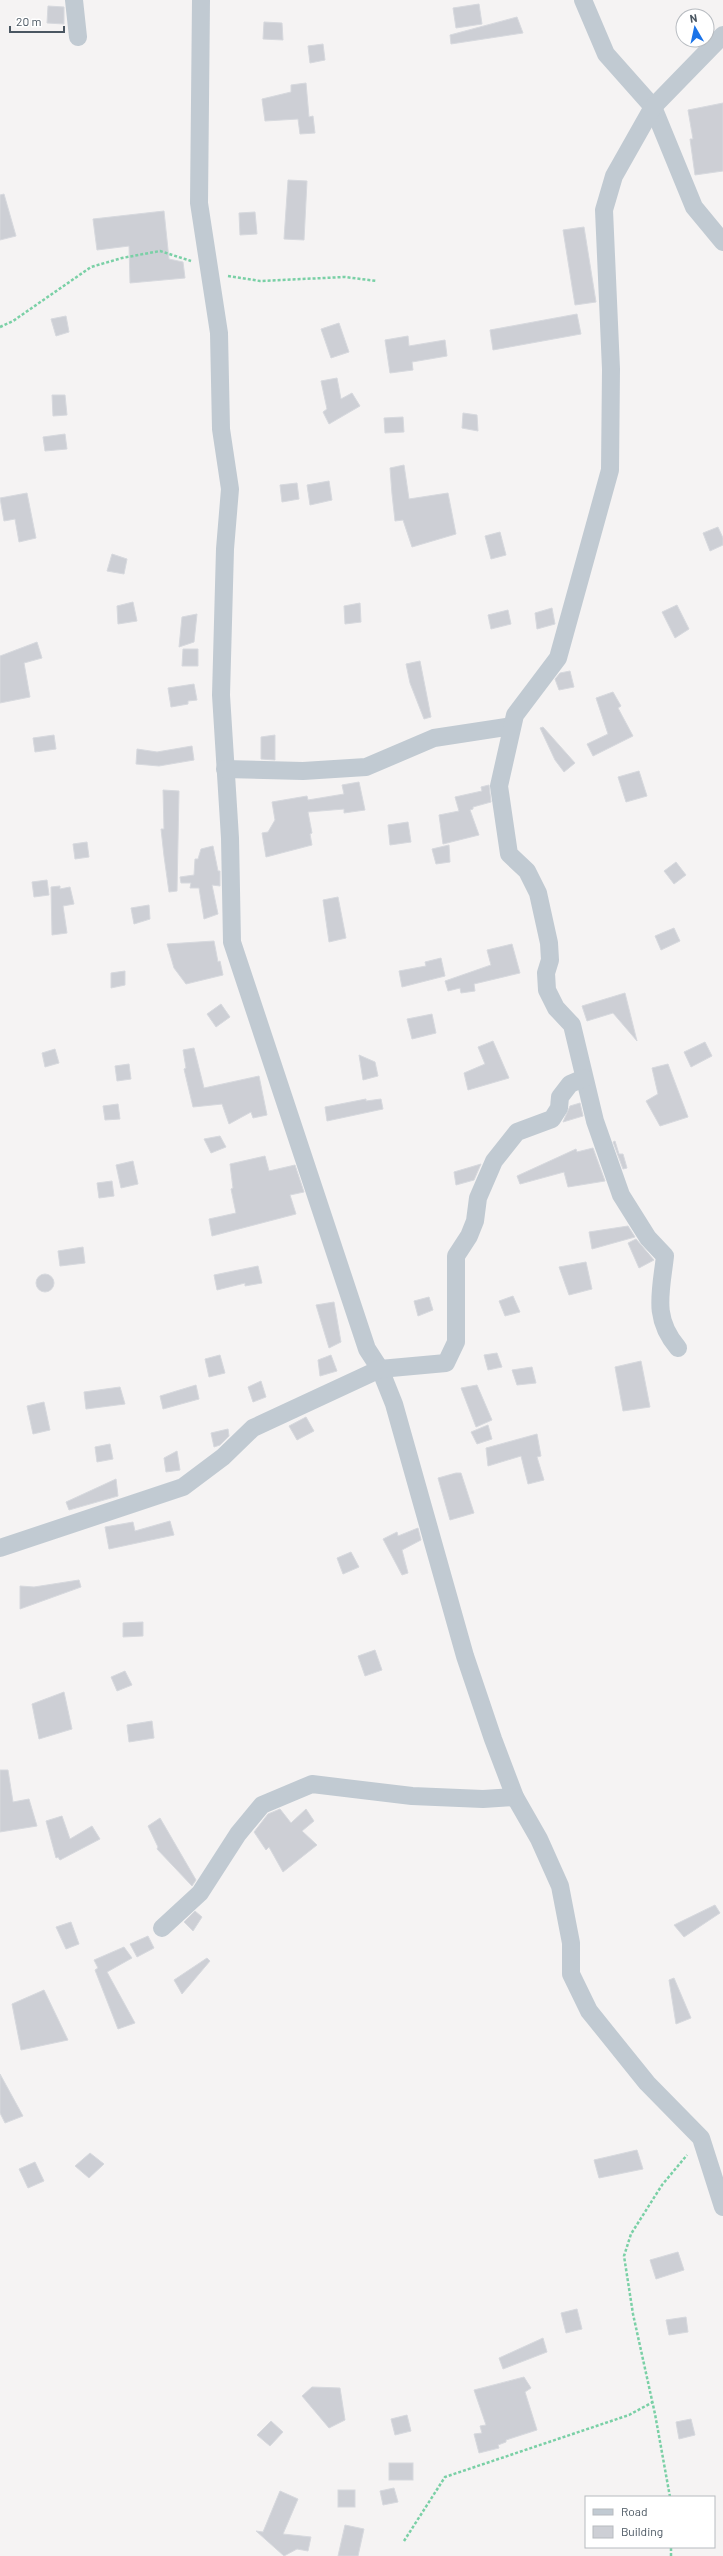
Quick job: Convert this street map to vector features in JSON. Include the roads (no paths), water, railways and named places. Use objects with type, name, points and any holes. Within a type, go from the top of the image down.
[{"type":"street","points":[[74,0],[78,37]]},
{"type":"street","points":[[201,0],[199,203],[219,333],[221,429],[230,489],[225,549],[221,694],[226,769],[232,942],[304,1153],[350,1301],[367,1348],[380,1369],[394,1404],[465,1656],[515,1797],[539,1839],[560,1886],[571,1944],[570,1974],[589,2011],[647,2083],[701,2138],[723,2207]]},
{"type":"street","points":[[583,0],[606,54],[653,107],[694,207],[723,242]]},
{"type":"street","points":[[678,1348],[668,1336],[661,1321],[660,1304],[665,1256],[648,1238],[621,1195],[597,1128],[572,1025],[556,1008],[547,990],[546,973],[550,960],[549,943],[538,894],[527,871],[509,854],[504,831],[499,786],[515,715],[558,658],[610,470],[611,370],[604,210],[614,176],[653,107],[723,35]]},
{"type":"street","points":[[226,769],[304,771],[366,767],[434,738],[512,726]]},
{"type":"street","points":[[0,1548],[183,1487],[223,1457],[253,1428],[380,1369],[446,1363],[456,1342],[456,1256],[469,1236],[475,1221],[478,1198],[494,1161],[517,1132],[552,1119],[559,1108],[560,1097],[570,1084],[584,1078]]},
{"type":"street","points":[[162,1928],[200,1893],[238,1834],[262,1805],[312,1784],[412,1796],[483,1799],[515,1797]]}]
